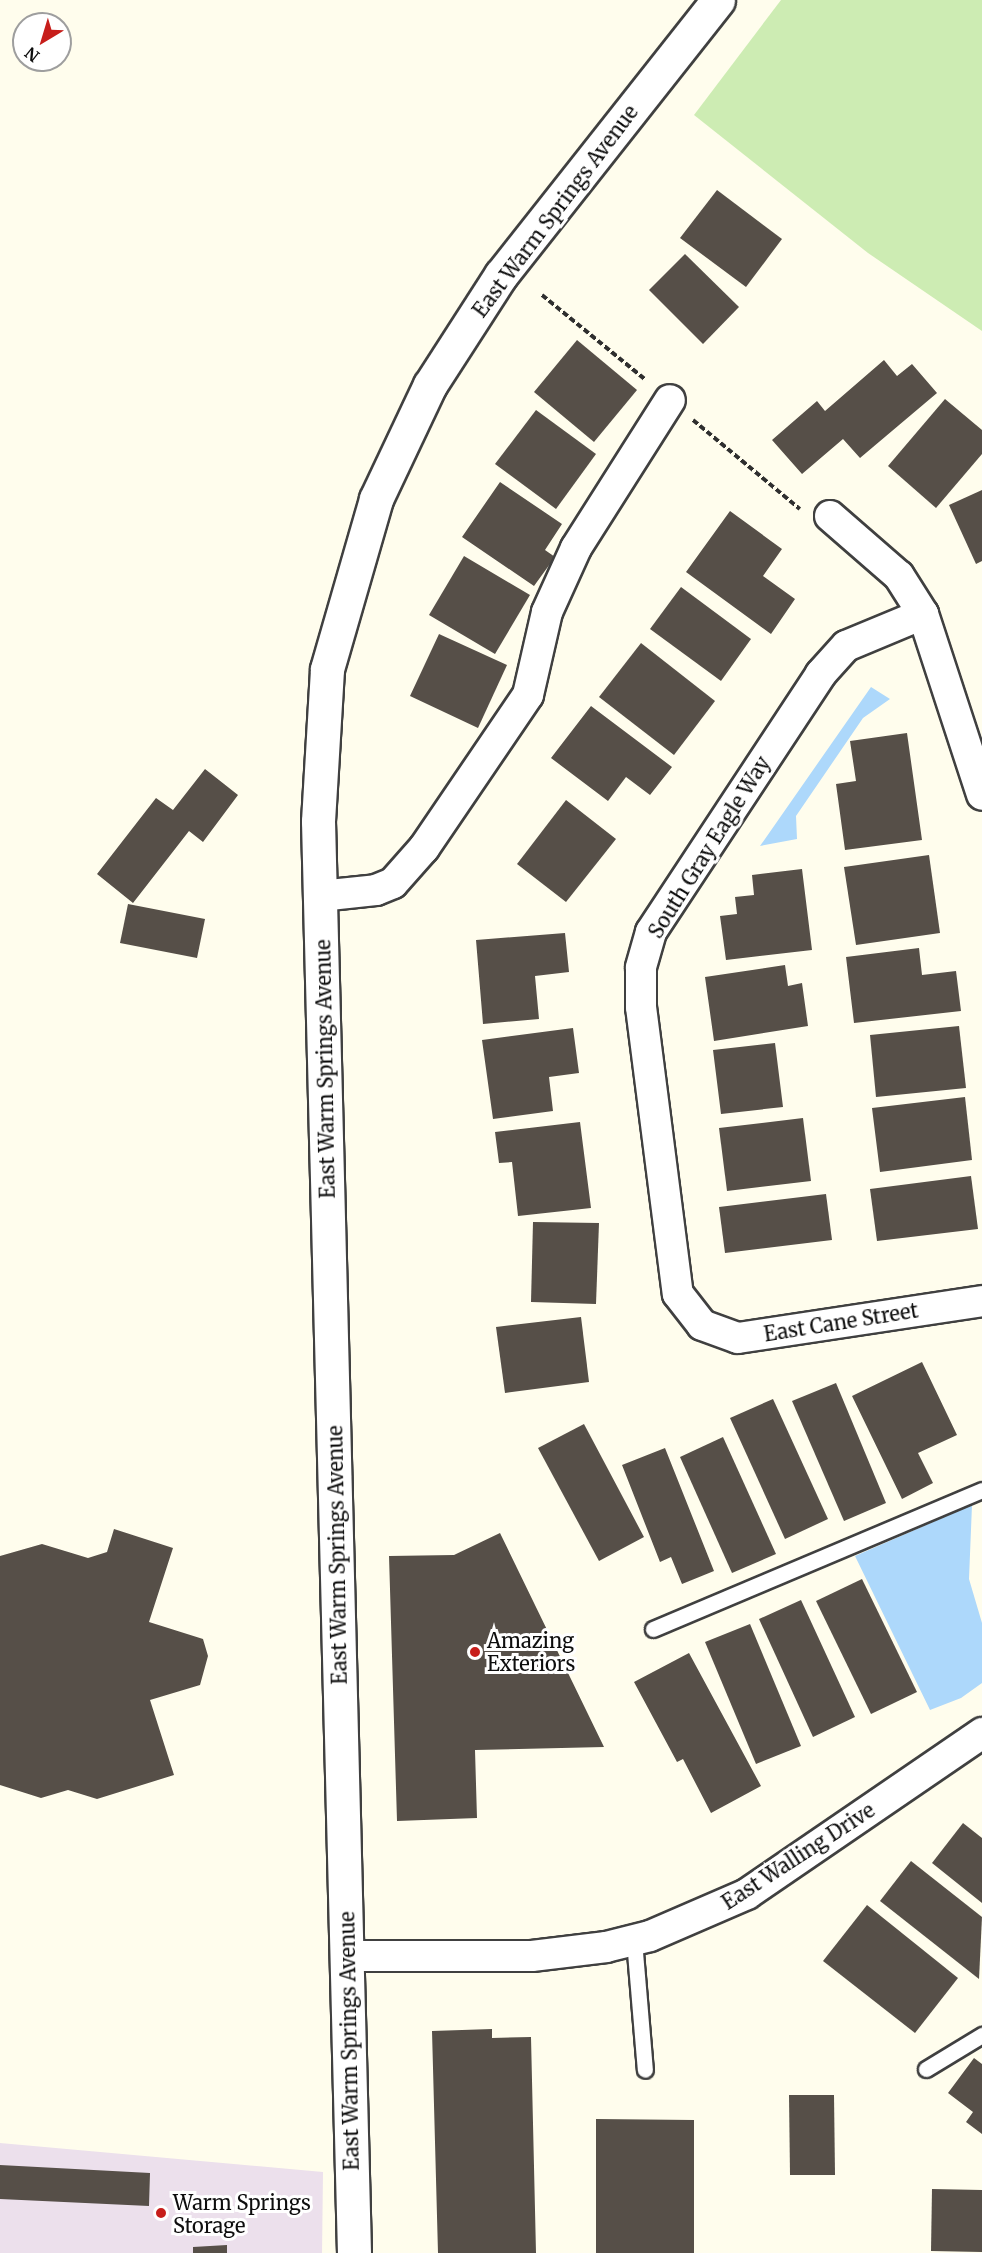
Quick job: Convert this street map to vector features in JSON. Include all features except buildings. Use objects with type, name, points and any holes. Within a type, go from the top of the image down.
[{"type":"street","name":"East Warm Springs Avenue","points":[[354,2253],[318,820],[327,669],[376,499],[430,385],[501,275],[718,0]]},
{"type":"street","points":[[320,896],[376,890],[393,883],[424,848],[528,695],[547,612],[576,548],[670,400]]},
{"type":"street","points":[[830,516],[899,576],[923,614],[982,795]]},
{"type":"street","name":"South Gray Eagle Way","points":[[702,1325],[678,1294],[672,1248],[641,1007],[641,968],[651,932],[821,674],[846,646],[923,614]]},
{"type":"street","name":"East Cane Street","points":[[702,1325],[738,1338],[982,1301]]},
{"type":"street","name":"East Walling Drive","points":[[347,1956],[532,1956],[634,1940],[699,1918],[747,1894],[982,1733]]},
{"type":"lane","points":[[653,1629],[982,1490]]},
{"type":"lane","points":[[634,1940],[645,2070]]},
{"type":"lane","points":[[926,2069],[982,2035]]},
{"type":"shaded area","name":"Warm Springs Storage","points":[[0,2143],[323,2172],[322,2253],[0,2253]]},
{"type":"green space","points":[[781,0],[982,0],[982,331],[868,253],[694,115]]},
{"type":"water","points":[[871,687],[890,699],[863,718],[796,816],[797,839],[760,846]]},
{"type":"water","points":[[972,1505],[969,1579],[982,1623],[982,1683],[961,1698],[930,1710],[855,1556]]},
{"type":"place","name":"Amazing Exteriors","points":[[475,1652]]},
{"type":"place","name":"Warm Springs Storage","points":[[161,2213]]}]
